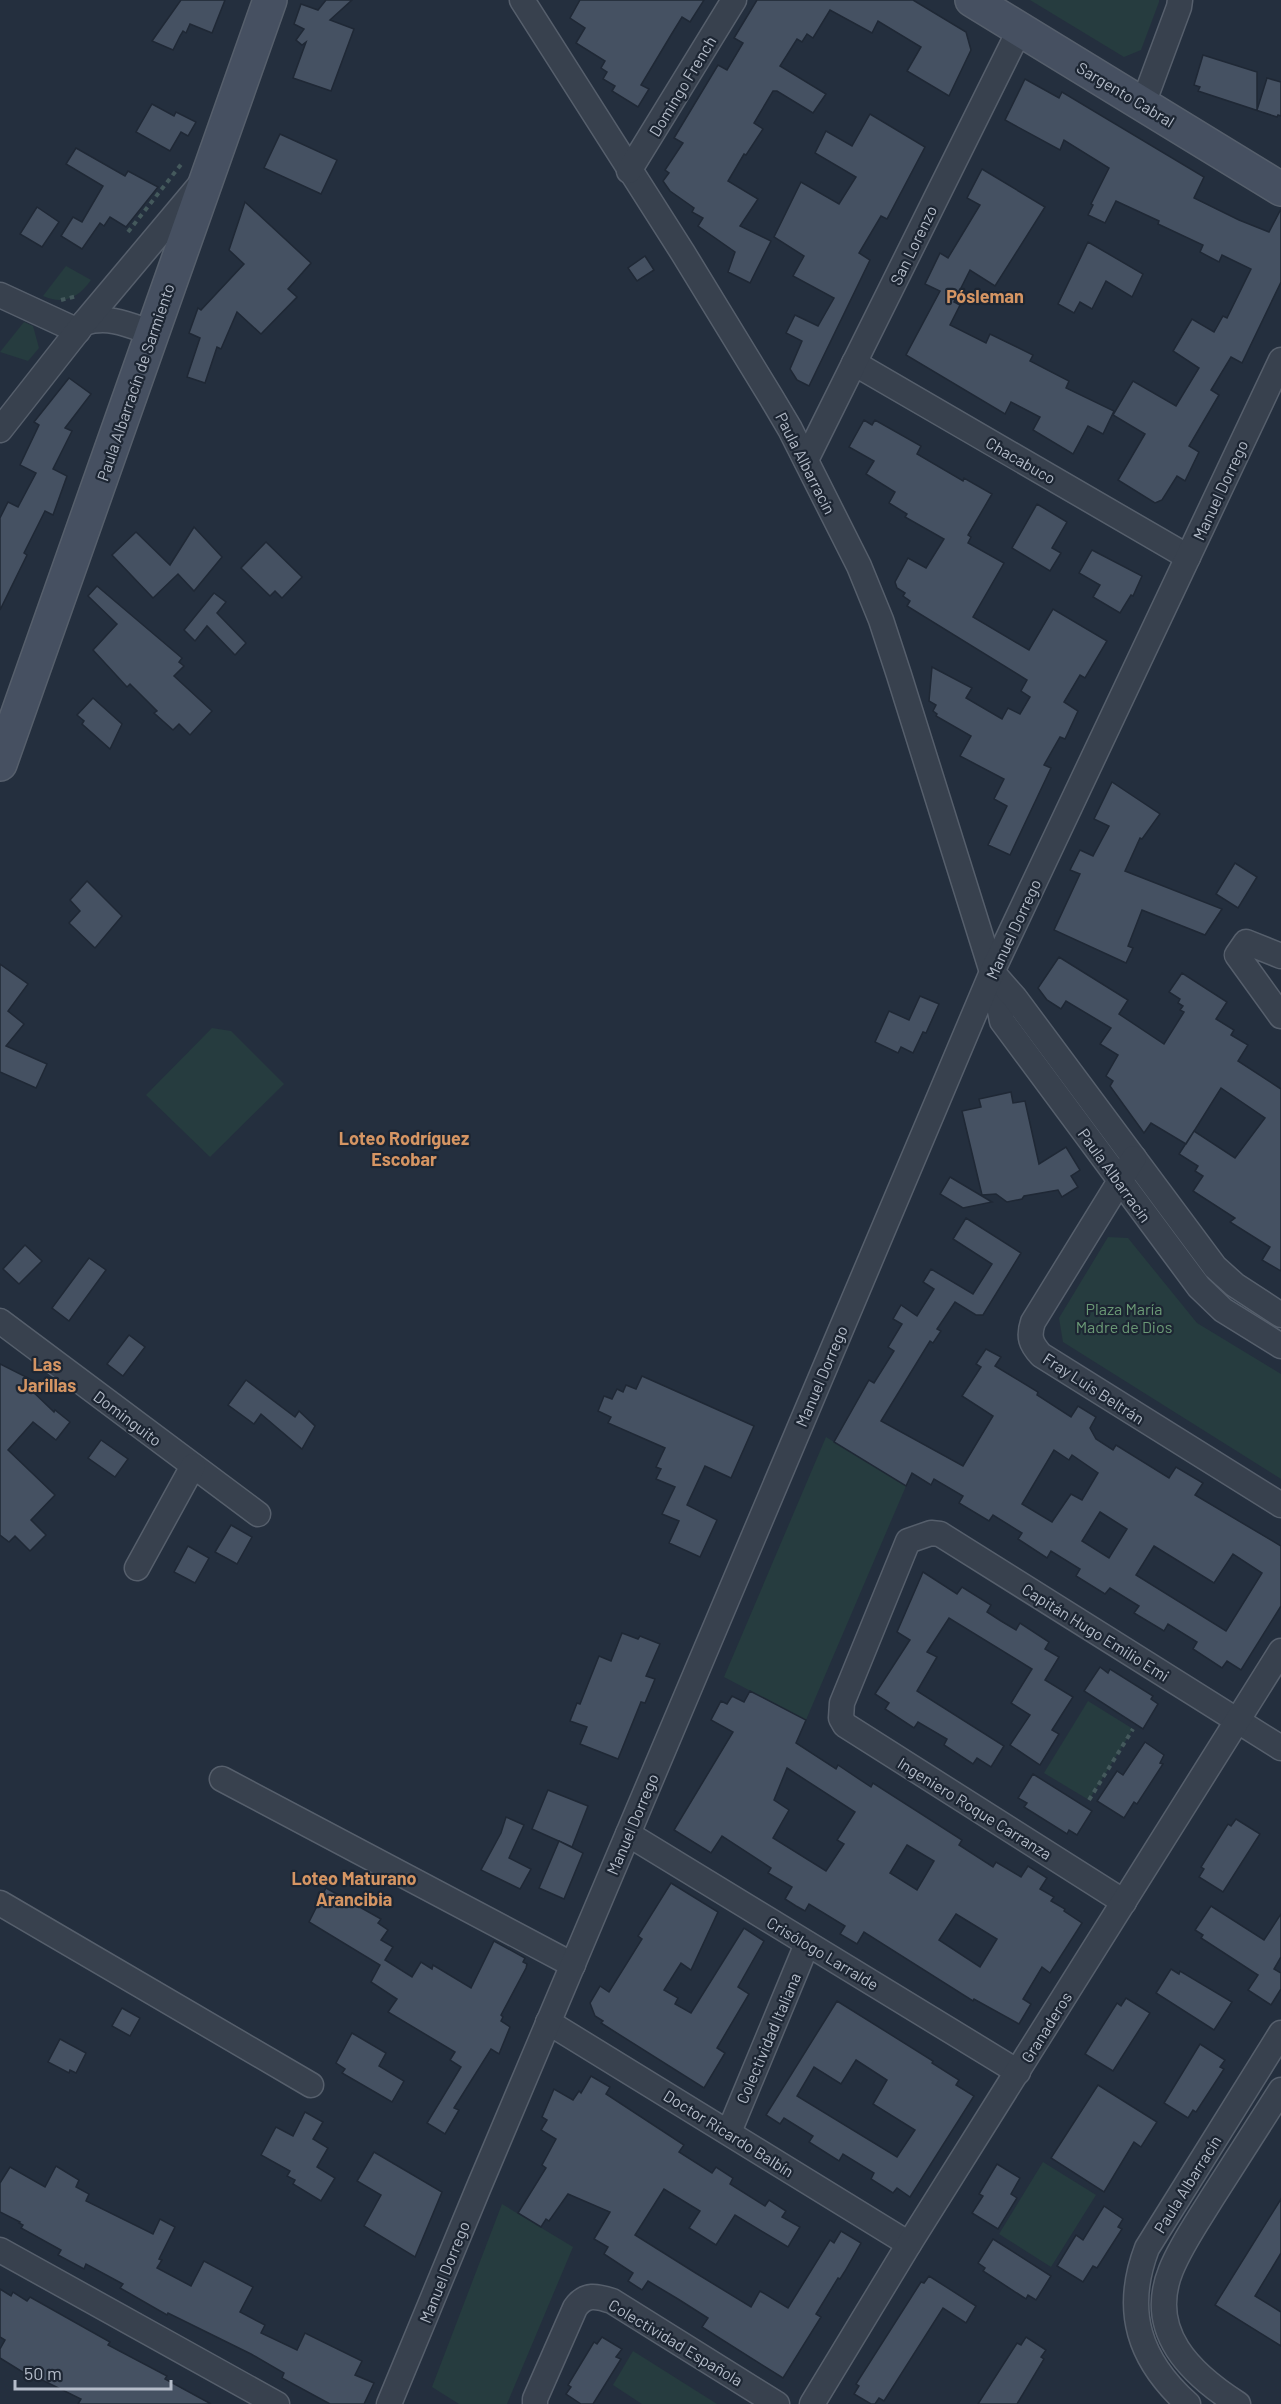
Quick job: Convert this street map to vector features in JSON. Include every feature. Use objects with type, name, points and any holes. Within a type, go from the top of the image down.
[{"type":"main road","name":"Paula Albarracín de Sarmiento","points":[[0,764],[270,0]]},
{"type":"main road","name":"Sargento Cabral","points":[[972,0],[1281,189]]},
{"type":"street","name":"Paula Albarracín","points":[[522,0],[740,345],[806,460],[859,566],[877,610],[992,972],[1002,1021],[1187,1272],[1211,1299],[1281,1346]]},
{"type":"street","name":"Domingo French","points":[[629,171],[734,0]]},
{"type":"street","points":[[1143,104],[1180,0]]},
{"type":"street","name":"San Lorenzo","points":[[806,460],[1020,29]]},
{"type":"street","points":[[0,430],[81,327],[206,177]]},
{"type":"street","points":[[0,295],[81,327],[97,319],[108,319],[152,333]]},
{"type":"street","name":"Manuel Dorrego","points":[[389,2404],[992,972],[1281,360]]},
{"type":"street","name":"Chacabuco","points":[[854,363],[1188,557]]},
{"type":"street","points":[[1281,956],[1246,942],[1238,955],[1281,1016]]},
{"type":"street","name":"Paula Albarracín","points":[[992,972],[1015,998],[1215,1267],[1235,1285],[1281,1315]]},
{"type":"street","name":"Fray Luis Beltrán","points":[[1134,1158],[1033,1322],[1029,1335],[1032,1345],[1041,1355],[1281,1505]]},
{"type":"street","name":"Dominguito","points":[[0,1321],[258,1514]]},
{"type":"street","points":[[137,1568],[193,1466]]},
{"type":"street","name":"Capitán Hugo Emilio Emi","points":[[908,1541],[931,1533],[940,1534],[1281,1748]]},
{"type":"street","name":"Ingeniero Roque Carranza","points":[[908,1541],[842,1703],[841,1718],[852,1731],[1125,1902]]},
{"type":"street","name":"Granaderos","points":[[812,2404],[909,2244],[1281,1651]]},
{"type":"street","points":[[222,1779],[573,1965]]},
{"type":"street","name":"Crisólogo Larralde","points":[[628,1834],[1018,2072]]},
{"type":"street","points":[[0,1903],[311,2085]]},
{"type":"street","name":"Colectividad Italiana","points":[[729,2133],[807,1944]]},
{"type":"street","name":"Doctor Ricardo Balbín","points":[[548,2022],[909,2244]]},
{"type":"street","name":"Paula Albarracín","points":[[1188,2404],[1160,2376],[1144,2348],[1135,2302],[1139,2273],[1147,2248],[1281,2033]]},
{"type":"street","name":"Paula Albarracín","points":[[1238,2404],[1217,2391],[1190,2368],[1181,2356],[1168,2328],[1166,2286],[1174,2264],[1197,2222],[1281,2090]]},
{"type":"street","points":[[0,2250],[278,2404]]},
{"type":"street","name":"Colectividad Española","points":[[535,2402],[575,2308],[585,2298],[596,2296],[612,2301],[777,2404]]},
{"type":"path","points":[[1089,1800],[1132,1729]]},
{"type":"green space","points":[[1030,0],[1159,0],[1159,2],[1141,50],[1124,57]]},
{"type":"green space","points":[[66,266],[91,280],[76,295],[64,300],[43,296]]},
{"type":"green space","points":[[24,322],[33,326],[39,348],[28,361],[0,352]]},
{"type":"green space","points":[[212,1028],[231,1031],[284,1084],[210,1157],[146,1095]]},
{"type":"green space","name":"Plaza María Madre de Dios","points":[[1108,1237],[1128,1238],[1197,1323],[1281,1374],[1281,1479],[1063,1342],[1059,1318]]},
{"type":"green space","points":[[826,1437],[906,1486],[806,1720],[724,1677]]},
{"type":"green space","points":[[1088,1701],[1133,1729],[1089,1800],[1044,1773]]},
{"type":"green space","points":[[1043,2162],[1096,2195],[1051,2267],[999,2234]]},
{"type":"green space","points":[[502,2204],[573,2247],[507,2404],[459,2404],[432,2387]]},
{"type":"green space","points":[[633,2351],[717,2404],[642,2404],[613,2385]]},
{"type":"building","points":[[181,0],[225,0],[212,33],[190,24],[186,33],[183,31],[173,50],[152,41]]},
{"type":"building","points":[[326,0],[352,0],[330,20],[354,29],[331,91],[293,78],[306,42],[302,45],[296,40],[304,29],[294,24],[301,4],[318,10]]},
{"type":"building","points":[[580,0],[704,0],[690,22],[682,17],[641,85],[649,89],[638,107],[612,91],[615,86],[603,79],[607,72],[601,68],[605,61],[576,43],[585,28],[570,18]]},
{"type":"building","points":[[757,0],[913,0],[966,32],[971,50],[949,96],[907,71],[921,47],[878,21],[872,33],[830,10],[813,38],[807,34],[802,42],[797,39],[780,66],[826,94],[813,113],[777,91],[773,91],[754,123],[763,129],[746,155],[744,154],[728,181],[758,199],[740,226],[771,241],[750,283],[728,272],[735,252],[698,226],[703,218],[692,212],[694,208],[670,191],[663,181],[669,173],[665,170],[683,143],[674,138],[718,65],[727,70],[743,43],[734,38]]},
{"type":"building","points":[[1203,55],[1257,72],[1257,110],[1267,78],[1281,82],[1281,116],[1277,117],[1198,91],[1200,87],[1194,85]]},
{"type":"building","points":[[1025,79],[1059,98],[1062,92],[1204,177],[1194,198],[1269,232],[1281,209],[1281,282],[1242,363],[1231,357],[1211,390],[1219,395],[1189,446],[1199,452],[1185,481],[1177,476],[1162,500],[1155,503],[1118,480],[1145,434],[1113,415],[1133,381],[1176,406],[1199,368],[1173,351],[1192,319],[1214,332],[1223,316],[1227,318],[1251,269],[1222,255],[1219,262],[1200,252],[1203,245],[1116,201],[1105,223],[1088,215],[1109,168],[1064,140],[1060,150],[1005,120]]},
{"type":"building","points":[[152,104],[174,116],[176,112],[196,122],[188,136],[181,132],[170,151],[136,132]]},
{"type":"building","points":[[870,114],[925,147],[887,219],[881,216],[859,253],[870,260],[809,386],[797,380],[790,369],[802,341],[786,333],[795,315],[818,326],[834,298],[793,276],[804,256],[774,237],[801,182],[839,204],[856,177],[815,153],[826,131],[852,146]]},
{"type":"building","points":[[280,134],[337,160],[321,194],[264,168]]},
{"type":"building","points":[[76,148],[125,176],[128,171],[158,187],[126,227],[110,217],[104,226],[100,223],[82,249],[61,236],[73,217],[82,222],[103,186],[66,164]]},
{"type":"building","points":[[982,169],[1045,207],[995,286],[970,270],[954,302],[960,305],[950,325],[986,343],[990,334],[1033,355],[1030,361],[1069,381],[1066,388],[1114,411],[1103,434],[1088,426],[1073,454],[1033,430],[1040,417],[1011,402],[1005,414],[906,355],[940,291],[925,284],[940,253],[948,258],[980,205],[967,198]]},
{"type":"building","points":[[245,202],[311,263],[288,289],[297,297],[261,334],[237,312],[221,349],[217,347],[205,383],[187,377],[200,338],[189,333],[198,308],[201,310],[244,264],[229,250]]},
{"type":"building","points":[[37,207],[59,222],[42,247],[20,234]]},
{"type":"building","points":[[1088,242],[1143,274],[1132,297],[1106,281],[1092,309],[1080,302],[1074,313],[1058,304]]},
{"type":"building","points":[[645,256],[654,270],[637,281],[628,268]]},
{"type":"building","points":[[69,378],[91,394],[65,428],[72,431],[53,469],[67,476],[53,515],[45,511],[24,553],[27,555],[0,610],[0,518],[8,502],[18,507],[36,473],[20,465],[39,425],[34,422]]},
{"type":"building","points":[[864,420],[872,425],[875,420],[921,446],[917,454],[963,481],[964,478],[992,494],[968,535],[971,537],[968,543],[1004,563],[973,617],[1029,650],[1053,609],[1107,641],[1085,678],[1080,675],[1064,702],[1078,711],[1065,739],[1060,737],[1044,765],[1051,768],[1010,855],[988,845],[1007,806],[994,799],[1004,779],[960,756],[971,736],[936,716],[937,714],[933,711],[936,705],[929,701],[932,667],[972,688],[966,698],[1002,719],[1008,708],[1020,714],[1030,697],[1021,691],[1027,680],[907,606],[910,601],[903,596],[905,593],[897,588],[895,582],[908,558],[926,568],[944,539],[905,517],[907,514],[889,503],[895,492],[866,474],[874,461],[849,447]]},
{"type":"building","points":[[1037,504],[1067,522],[1052,548],[1061,553],[1050,571],[1012,548]]},
{"type":"building","points":[[194,527],[222,557],[194,591],[178,574],[153,598],[112,555],[136,532],[170,565]]},
{"type":"building","points":[[266,542],[302,577],[282,598],[275,591],[270,596],[241,568]]},
{"type":"building","points":[[1092,550],[1142,576],[1133,596],[1131,595],[1120,613],[1093,597],[1100,585],[1079,573]]},
{"type":"building","points":[[97,586],[182,658],[179,662],[184,666],[174,676],[212,711],[190,735],[179,724],[173,730],[154,713],[157,711],[130,684],[127,687],[93,650],[117,624],[88,596]]},
{"type":"building","points":[[214,593],[226,602],[217,613],[246,643],[235,655],[207,626],[195,641],[184,630]]},
{"type":"building","points":[[93,698],[122,724],[110,749],[82,724],[84,721],[77,715]]},
{"type":"building","points":[[1112,782],[1160,814],[1142,839],[1140,838],[1125,871],[1222,909],[1205,935],[1142,910],[1128,946],[1133,948],[1126,963],[1054,930],[1080,874],[1070,870],[1080,850],[1093,856],[1109,826],[1094,819]]},
{"type":"building","points":[[1235,863],[1257,877],[1238,908],[1216,894]]},
{"type":"building","points":[[87,881],[122,916],[95,948],[69,923],[80,911],[70,900]]},
{"type":"building","points":[[1059,957],[1128,1000],[1119,1014],[1164,1044],[1184,1012],[1180,1010],[1183,1006],[1178,1003],[1180,999],[1169,992],[1182,973],[1227,1002],[1216,1019],[1234,1030],[1231,1035],[1248,1045],[1238,1061],[1281,1089],[1281,1271],[1262,1260],[1270,1247],[1230,1222],[1235,1218],[1193,1191],[1203,1176],[1195,1171],[1198,1166],[1179,1154],[1186,1144],[1151,1123],[1144,1133],[1110,1086],[1113,1081],[1106,1076],[1118,1055],[1100,1044],[1111,1028],[1066,1001],[1061,1009],[1047,1000],[1038,988]],"holes":[[[1221,1088],[1265,1118],[1235,1158],[1194,1131]]]},
{"type":"building","points":[[0,964],[28,984],[8,1011],[24,1024],[6,1046],[47,1064],[36,1088],[0,1072]]},
{"type":"building","points":[[920,996],[939,1004],[926,1033],[923,1032],[913,1053],[901,1047],[898,1053],[875,1042],[889,1011],[909,1020]]},
{"type":"building","points":[[1011,1092],[1013,1103],[1025,1101],[1039,1164],[1066,1147],[1080,1170],[1071,1176],[1078,1187],[1062,1197],[1058,1190],[1024,1196],[1022,1199],[1007,1202],[996,1194],[982,1195],[962,1111],[981,1107],[979,1099]]},
{"type":"building","points":[[950,1177],[992,1202],[963,1208],[940,1194]]},
{"type":"building","points":[[966,1218],[1021,1253],[983,1315],[976,1315],[955,1302],[937,1329],[941,1331],[933,1343],[930,1341],[881,1421],[963,1466],[993,1416],[962,1396],[981,1367],[976,1364],[986,1349],[1001,1357],[995,1366],[1038,1392],[1037,1395],[1071,1417],[1078,1406],[1096,1417],[1090,1428],[1096,1439],[1113,1450],[1116,1445],[1169,1478],[1176,1467],[1203,1483],[1195,1495],[1281,1546],[1281,1606],[1241,1670],[1227,1661],[1222,1668],[1193,1649],[1197,1642],[1168,1624],[1164,1631],[1134,1613],[1139,1606],[1110,1588],[1105,1594],[1076,1576],[1080,1569],[1051,1551],[1047,1558],[1018,1539],[1022,1533],[993,1515],[989,1521],[959,1503],[963,1496],[934,1479],[931,1485],[912,1473],[906,1486],[834,1442],[869,1380],[874,1383],[894,1351],[888,1347],[902,1324],[893,1319],[901,1305],[917,1316],[934,1289],[923,1282],[931,1269],[973,1294],[992,1264],[953,1239]],"holes":[[[1054,1450],[1069,1460],[1072,1455],[1098,1473],[1082,1500],[1071,1494],[1052,1522],[1022,1504]],[[1100,1512],[1127,1529],[1109,1558],[1082,1541]],[[1154,1546],[1214,1583],[1233,1554],[1262,1573],[1226,1631],[1136,1575]]]},
{"type":"building","points":[[25,1245],[42,1261],[19,1284],[3,1269]]},
{"type":"building","points":[[89,1258],[106,1270],[69,1321],[52,1308]]},
{"type":"building","points":[[129,1335],[145,1347],[123,1376],[107,1364]]},
{"type":"building","points":[[0,1364],[34,1381],[29,1388],[54,1412],[55,1410],[70,1422],[56,1440],[33,1422],[8,1450],[55,1495],[31,1520],[46,1535],[30,1551],[15,1536],[9,1542],[0,1535]]},
{"type":"building","points":[[642,1376],[754,1426],[731,1478],[705,1466],[687,1505],[717,1520],[700,1557],[669,1543],[679,1521],[662,1514],[675,1487],[656,1479],[661,1469],[656,1467],[665,1448],[608,1423],[611,1417],[598,1411],[604,1396],[612,1399],[617,1389],[623,1392],[626,1385],[636,1389]]},
{"type":"building","points":[[246,1380],[295,1417],[299,1411],[315,1426],[302,1449],[261,1414],[254,1424],[228,1405]]},
{"type":"building","points":[[101,1440],[128,1459],[115,1477],[88,1458]]},
{"type":"building","points":[[231,1525],[252,1537],[237,1564],[215,1552]]},
{"type":"building","points":[[188,1546],[209,1558],[195,1583],[174,1572]]},
{"type":"building","points":[[923,1572],[957,1594],[962,1587],[991,1605],[987,1612],[1016,1630],[1020,1623],[1049,1642],[1045,1649],[1059,1657],[1045,1680],[1073,1697],[1052,1730],[1059,1734],[1040,1765],[1010,1745],[1030,1715],[1011,1703],[1032,1669],[949,1618],[927,1652],[937,1657],[917,1691],[1004,1746],[991,1767],[977,1758],[973,1764],[944,1745],[947,1739],[918,1722],[914,1728],[885,1709],[889,1703],[875,1694],[910,1640],[897,1632]]},
{"type":"building","points":[[622,1633],[638,1639],[640,1636],[660,1644],[646,1676],[655,1679],[645,1703],[641,1702],[618,1759],[580,1744],[587,1727],[570,1721],[577,1703],[580,1704],[599,1656],[611,1661]]},
{"type":"building","points":[[1100,1667],[1108,1673],[1110,1669],[1153,1696],[1151,1699],[1158,1704],[1143,1729],[1084,1691]]},
{"type":"building","points":[[750,1691],[806,1720],[796,1743],[836,1769],[838,1765],[871,1787],[873,1783],[962,1840],[959,1845],[993,1867],[996,1862],[1021,1877],[1028,1866],[1047,1878],[1040,1889],[1054,1897],[1051,1901],[1082,1923],[1050,1973],[1042,1967],[1023,1999],[1031,2004],[1019,2024],[974,1999],[973,2001],[864,1932],[857,1944],[840,1934],[845,1926],[809,1904],[805,1911],[785,1899],[792,1887],[768,1873],[771,1868],[722,1836],[711,1853],[674,1830],[733,1732],[711,1720],[721,1701],[727,1704],[732,1696],[744,1702]],"holes":[[[787,1768],[855,1812],[837,1840],[844,1844],[826,1871],[773,1838],[789,1810],[774,1800]],[[907,1845],[934,1861],[917,1890],[890,1873]],[[956,1914],[997,1939],[980,1967],[939,1940]]]},
{"type":"building","points":[[1145,1742],[1164,1755],[1160,1763],[1163,1764],[1137,1804],[1134,1802],[1124,1818],[1097,1801],[1117,1771],[1123,1775]]},
{"type":"building","points":[[1033,1774],[1092,1811],[1077,1835],[1069,1830],[1067,1834],[1024,1807],[1027,1803],[1018,1798]]},
{"type":"building","points":[[548,1790],[588,1806],[572,1847],[532,1829]]},
{"type":"building","points":[[506,1817],[524,1825],[509,1858],[531,1869],[520,1889],[481,1870],[501,1833]]},
{"type":"building","points":[[1236,1819],[1260,1834],[1223,1892],[1199,1877],[1204,1869],[1201,1867],[1228,1824],[1231,1826]]},
{"type":"building","points":[[559,1841],[583,1853],[564,1899],[539,1888]]},
{"type":"building","points":[[671,1883],[718,1912],[691,1970],[681,1963],[664,1990],[678,1998],[675,2004],[691,2013],[744,1928],[764,1941],[738,1987],[749,1994],[717,2048],[725,2053],[704,2088],[601,2023],[603,2021],[595,2016],[590,2003],[600,1986],[609,1992],[642,1939],[638,1936]]},
{"type":"building","points":[[326,1888],[381,1919],[378,1923],[388,1930],[381,1940],[393,1947],[385,1960],[412,1977],[421,1962],[432,1969],[433,1965],[471,1988],[494,1941],[525,1958],[523,1962],[527,1964],[526,1968],[501,2015],[503,2017],[501,2021],[510,2027],[499,2054],[491,2049],[454,2108],[459,2110],[445,2134],[427,2123],[461,2067],[450,2060],[455,2052],[388,2012],[397,1999],[371,1982],[380,1965],[309,1922]]},
{"type":"building","points":[[1211,1906],[1264,1940],[1281,1914],[1281,1957],[1274,1969],[1281,1973],[1281,1989],[1271,2005],[1248,1990],[1258,1975],[1201,1938],[1203,1935],[1195,1930]]},
{"type":"building","points":[[1171,1969],[1179,1974],[1180,1971],[1232,2002],[1214,2030],[1156,1993]]},
{"type":"building","points":[[1126,1998],[1150,2013],[1113,2071],[1085,2054],[1117,2003],[1121,2006]]},
{"type":"building","points":[[837,2001],[933,2061],[932,2063],[959,2080],[956,2085],[974,2096],[910,2197],[897,2188],[893,2193],[871,2179],[874,2173],[843,2154],[839,2161],[809,2142],[813,2136],[784,2118],[780,2124],[766,2115]],"holes":[[[856,2060],[887,2080],[873,2104],[915,2130],[897,2157],[797,2096],[814,2067],[841,2084]]]},
{"type":"building","points":[[122,2008],[140,2018],[130,2036],[112,2026]]},
{"type":"building","points":[[352,2033],[386,2053],[379,2066],[404,2081],[392,2102],[342,2073],[345,2069],[336,2063]]},
{"type":"building","points":[[60,2039],[86,2053],[76,2073],[70,2070],[69,2073],[48,2062]]},
{"type":"building","points":[[1200,2044],[1225,2060],[1220,2067],[1224,2069],[1196,2112],[1193,2110],[1188,2118],[1164,2103]]},
{"type":"building","points":[[591,2076],[610,2087],[606,2094],[684,2145],[679,2152],[712,2173],[716,2167],[733,2178],[730,2184],[765,2206],[769,2200],[786,2211],[782,2217],[800,2227],[788,2247],[735,2215],[716,2245],[689,2228],[700,2211],[664,2189],[635,2235],[694,2272],[751,2307],[760,2291],[788,2308],[830,2240],[834,2243],[841,2231],[861,2243],[816,2314],[821,2317],[783,2378],[702,2327],[708,2318],[678,2299],[648,2281],[642,2290],[628,2281],[633,2273],[604,2254],[608,2247],[594,2239],[610,2212],[568,2194],[549,2221],[546,2219],[541,2227],[518,2213],[546,2168],[542,2165],[556,2139],[541,2130],[547,2120],[542,2117],[554,2089],[573,2100],[579,2091],[581,2093]]},
{"type":"building","points":[[1098,2085],[1157,2122],[1141,2147],[1134,2142],[1104,2192],[1051,2158]]},
{"type":"building","points":[[305,2112],[323,2122],[313,2139],[328,2148],[317,2167],[335,2178],[321,2201],[293,2184],[295,2180],[287,2176],[290,2171],[261,2155],[276,2127],[293,2136]]},
{"type":"building","points":[[374,2152],[442,2192],[415,2257],[364,2226],[381,2195],[357,2181]]},
{"type":"building","points":[[997,2164],[1020,2178],[1011,2194],[1017,2198],[998,2229],[972,2213],[983,2196],[979,2194]]},
{"type":"building","points":[[56,2166],[79,2180],[76,2187],[89,2194],[86,2201],[153,2234],[160,2219],[175,2227],[157,2268],[191,2286],[204,2261],[253,2287],[240,2312],[265,2325],[261,2333],[297,2350],[305,2333],[362,2361],[355,2375],[374,2383],[364,2404],[330,2404],[282,2378],[284,2373],[251,2354],[168,2313],[167,2315],[120,2288],[123,2284],[86,2264],[84,2269],[58,2255],[61,2250],[21,2228],[23,2225],[20,2222],[0,2212],[0,2183],[10,2167],[45,2187]]},
{"type":"building","points":[[1281,2199],[1281,2253],[1255,2296],[1281,2312],[1281,2346],[1215,2305]]},
{"type":"building","points":[[1104,2206],[1123,2219],[1118,2227],[1122,2229],[1097,2268],[1093,2266],[1083,2282],[1057,2266],[1076,2235],[1083,2240]]},
{"type":"building","points":[[993,2239],[1051,2276],[1036,2300],[1028,2295],[1026,2299],[983,2271],[985,2268],[978,2263]]},
{"type":"building","points":[[929,2276],[976,2306],[966,2323],[943,2308],[884,2401],[879,2398],[875,2404],[871,2404],[854,2394],[859,2386],[856,2384],[921,2282],[924,2283]]},
{"type":"building","points":[[0,2289],[11,2296],[13,2292],[27,2301],[30,2297],[110,2342],[108,2345],[167,2376],[165,2379],[211,2404],[78,2404],[81,2399],[30,2374],[29,2376],[0,2358],[0,2349],[5,2340],[0,2337]]},
{"type":"building","points":[[602,2337],[622,2349],[616,2357],[621,2359],[593,2404],[581,2404],[566,2394],[571,2387],[568,2385],[594,2342],[597,2344]]},
{"type":"building","points":[[1026,2337],[1046,2350],[1041,2357],[1044,2359],[1017,2404],[978,2404],[1017,2343],[1021,2345]]},
{"type":"district","name":"Pósleman","points":[[985,296]]},
{"type":"district","name":"Loteo Rodríguez Escobar","points":[[404,1148]]},
{"type":"district","name":"Las Jarillas","points":[[47,1374]]},
{"type":"district","name":"Loteo Maturano Arancibia","points":[[354,1888]]}]
